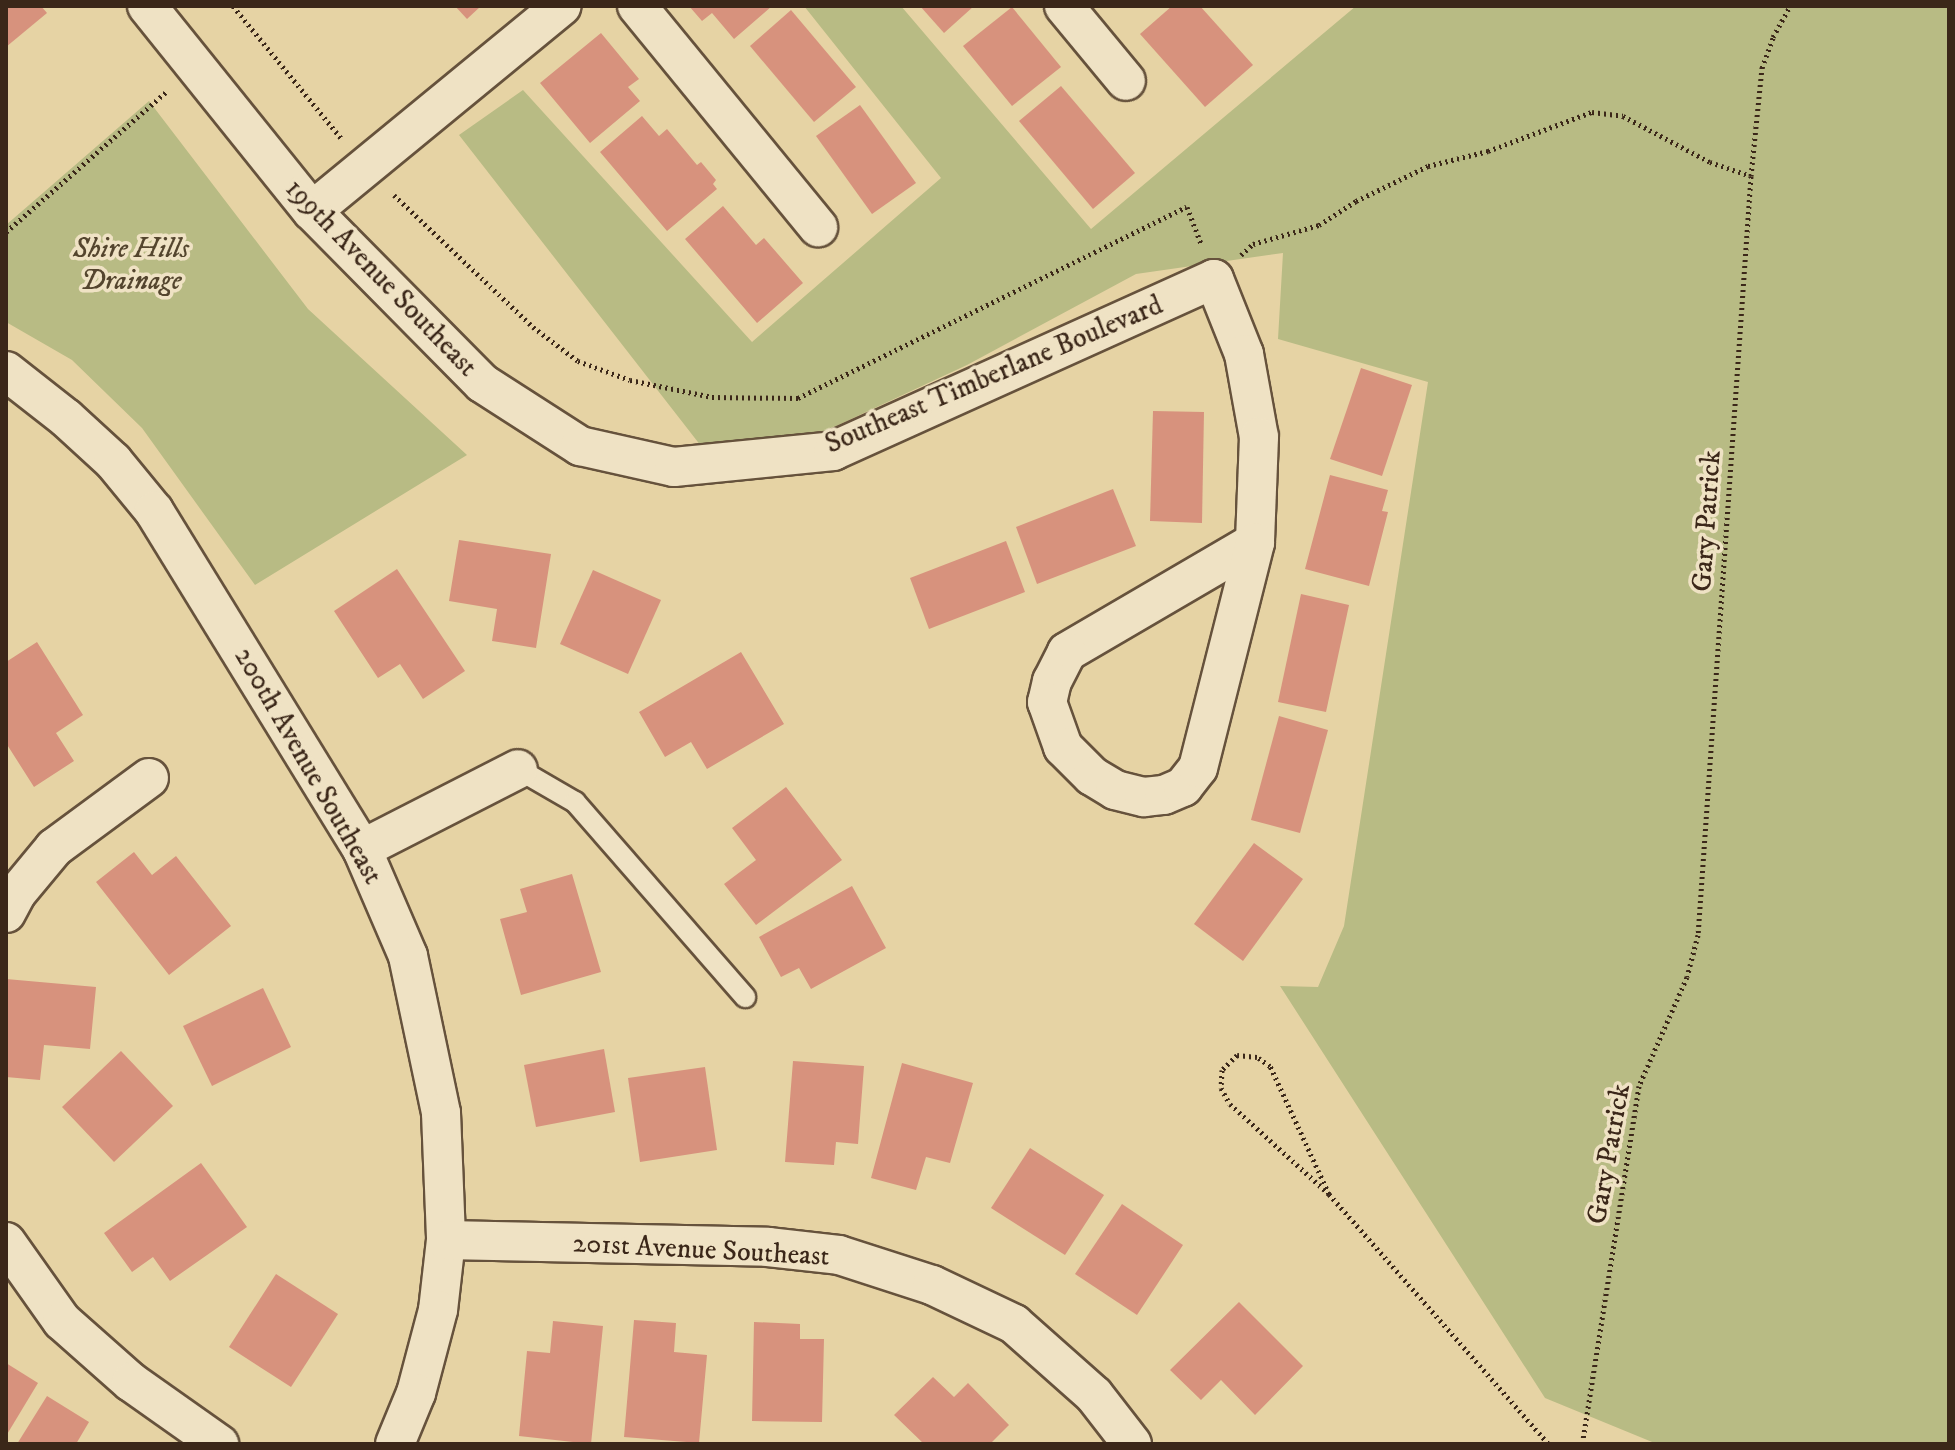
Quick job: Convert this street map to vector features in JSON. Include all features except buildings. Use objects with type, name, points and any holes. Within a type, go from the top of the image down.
[{"type":"street","name":"199th Avenue Southeast","points":[[147,6],[312,211],[482,383],[580,446],[674,467]]},
{"type":"street","points":[[312,211],[562,6]]},
{"type":"street","points":[[637,6],[818,227]]},
{"type":"street","points":[[1064,6],[1126,81]]},
{"type":"street","points":[[1214,279],[1244,354],[1259,437],[1255,542],[1198,768],[1183,787],[1154,796],[1115,790],[1092,776],[1063,747],[1047,702],[1052,681],[1067,652],[1255,542]]},
{"type":"street","name":"Southeast Timberlane Boulevard","points":[[674,467],[833,451],[1214,279]]},
{"type":"street","name":"200th Avenue Southeast","points":[[6,371],[66,418],[113,461],[154,511],[362,849],[408,956],[441,1113],[446,1240],[438,1310],[416,1393],[395,1444]]},
{"type":"street","points":[[362,849],[518,769]]},
{"type":"street","points":[[6,913],[16,894],[54,848],[149,778]]},
{"type":"street","name":"201st Avenue Southeast","points":[[446,1240],[768,1247],[839,1255],[932,1285],[1014,1324],[1094,1395],[1132,1444]]},
{"type":"street","points":[[6,1242],[62,1321],[131,1382],[219,1444]]},
{"type":"lane","points":[[518,769],[575,802],[745,997]]},
{"type":"path","points":[[233,6],[365,167],[533,327],[578,361],[630,380],[712,397],[798,398],[1187,207],[1214,279],[1253,244],[1319,225],[1356,201],[1428,166],[1488,151],[1592,112],[1623,116],[1710,162],[1751,176]]},
{"type":"path","name":"Gary Patrick","points":[[1582,1444],[1639,1086],[1687,977],[1698,935],[1751,176],[1762,68],[1773,37],[1790,6]]},
{"type":"path","points":[[6,232],[195,66]]},
{"type":"path","points":[[1329,1194],[1270,1066],[1257,1057],[1237,1055],[1222,1070],[1221,1088],[1230,1104],[1329,1194],[1549,1444]]},
{"type":"green space","points":[[804,6],[901,6],[1091,229],[1356,6],[1949,6],[1949,1444],[1657,1444],[1545,1398],[1280,986],[1318,987],[1344,926],[1428,382],[1278,339],[1283,253],[1136,274],[967,365],[821,433],[701,446],[459,135],[523,90],[752,342],[941,178]]},
{"type":"green space","name":"Shire Hills Drainage","points":[[149,101],[308,309],[467,455],[255,585],[142,428],[72,360],[6,322],[6,225]]}]
